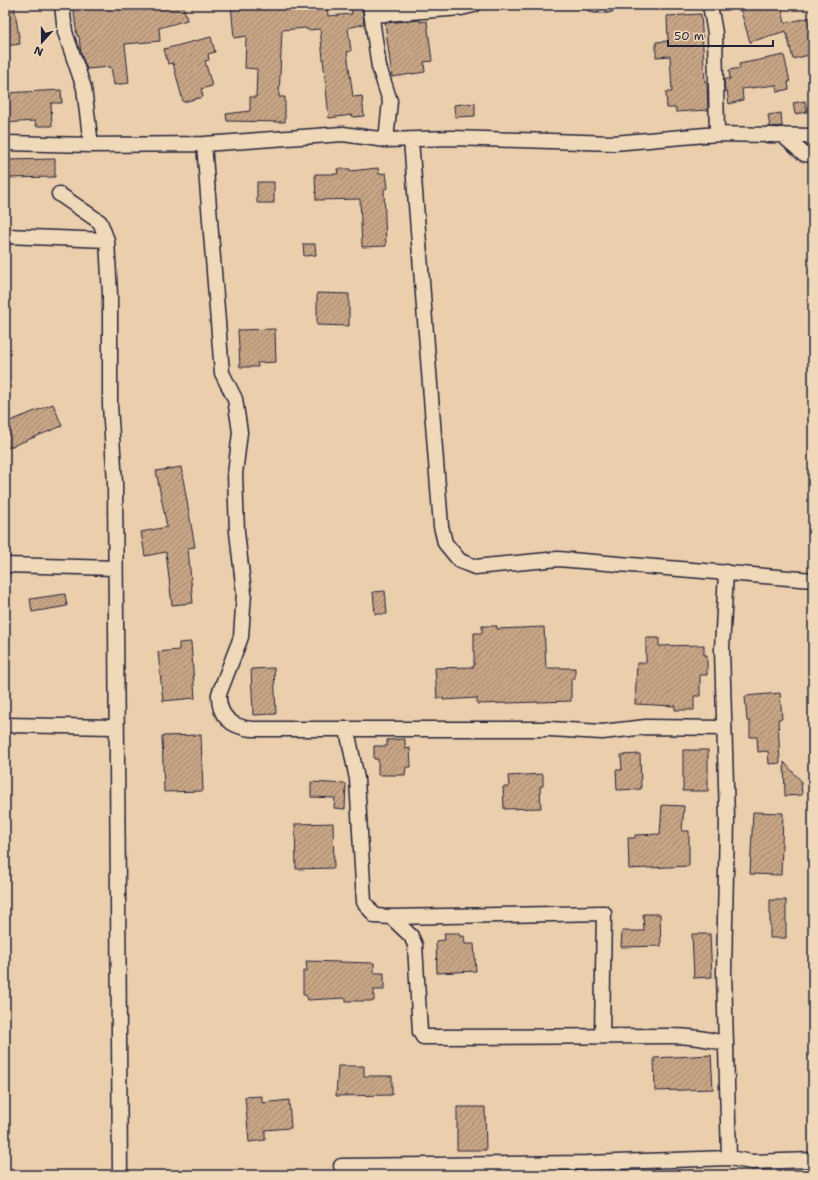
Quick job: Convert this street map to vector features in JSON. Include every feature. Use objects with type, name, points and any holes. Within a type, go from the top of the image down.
[{"type":"street","points":[[62,5],[65,32],[84,88],[91,146]]},
{"type":"street","points":[[386,140],[390,101],[379,67],[371,10],[461,8],[474,5]]},
{"type":"street","points":[[594,5],[608,5]]},
{"type":"street","points":[[710,5],[715,33],[717,134]]},
{"type":"street","points":[[5,143],[91,146],[204,144],[343,134],[386,140],[452,138],[614,143],[717,134],[813,136]]},
{"type":"street","points":[[782,135],[804,154],[813,155]]},
{"type":"street","points":[[411,140],[441,526],[445,543],[460,561],[475,567],[558,559],[813,580]]},
{"type":"street","points":[[204,144],[222,373],[235,399],[240,432],[235,474],[237,532],[244,593],[242,637],[219,694],[218,703],[222,713],[229,723],[243,728],[347,730],[550,729],[602,732],[646,727],[724,728]]},
{"type":"street","points":[[59,194],[100,222],[107,240],[110,295],[110,405],[114,483],[120,1175]]},
{"type":"street","points":[[5,236],[107,240]]},
{"type":"street","points":[[5,566],[115,568]]},
{"type":"street","points":[[726,572],[722,649],[727,819],[724,972],[730,1158]]},
{"type":"street","points":[[5,725],[116,727]]},
{"type":"street","points":[[347,730],[357,778],[364,902],[375,916],[391,917],[604,913],[602,1036]]},
{"type":"street","points":[[391,917],[411,936],[415,945],[420,1032],[423,1037],[693,1036],[726,1044]]},
{"type":"street","points":[[341,1166],[587,1163],[730,1158],[752,1162],[813,1160]]},
{"type":"building","points":[[5,5],[14,5],[20,44],[5,46]]},
{"type":"building","points":[[73,5],[183,5],[187,20],[159,28],[160,41],[125,44],[129,83],[114,85],[111,67],[87,69],[81,54],[79,36],[77,36]]},
{"type":"building","points":[[231,5],[327,5],[328,16],[352,14],[351,5],[362,5],[364,24],[348,28],[351,51],[347,52],[353,97],[362,96],[364,116],[353,117],[352,115],[329,118],[320,29],[307,30],[306,28],[282,30],[279,97],[285,97],[285,122],[227,121],[226,114],[250,111],[250,97],[256,97],[257,69],[245,68],[246,36],[234,38]]},
{"type":"building","points":[[739,5],[781,5],[785,23],[813,17],[813,54],[793,59],[786,31],[750,42]]},
{"type":"building","points":[[701,14],[708,110],[676,112],[676,108],[667,108],[666,92],[672,92],[670,56],[656,57],[656,42],[668,41],[667,16]]},
{"type":"building","points":[[420,20],[420,22],[427,21],[432,61],[424,62],[425,72],[392,77],[385,23]]},
{"type":"building","points":[[211,37],[215,52],[208,54],[209,60],[205,61],[212,86],[201,89],[203,97],[183,102],[173,63],[168,64],[164,49]]},
{"type":"building","points":[[784,55],[790,82],[788,82],[789,89],[777,92],[776,85],[742,89],[743,100],[729,104],[727,91],[725,92],[724,79],[730,79],[729,70],[740,68],[739,64]]},
{"type":"building","points":[[61,90],[62,103],[51,103],[52,126],[36,126],[35,121],[5,123],[5,93]]},
{"type":"building","points":[[805,101],[807,112],[795,114],[793,103]]},
{"type":"building","points":[[475,103],[475,116],[455,117],[454,105]]},
{"type":"building","points":[[781,113],[782,126],[770,127],[768,115]]},
{"type":"building","points":[[55,159],[55,177],[5,178],[5,160]]},
{"type":"building","points":[[378,168],[379,174],[386,173],[388,188],[384,189],[386,246],[362,247],[360,199],[316,200],[315,174],[338,174],[337,169],[350,169],[350,171]]},
{"type":"building","points":[[257,182],[274,182],[274,203],[257,203]]},
{"type":"building","points":[[303,244],[315,244],[316,255],[304,256]]},
{"type":"building","points":[[317,293],[349,294],[349,326],[317,325]]},
{"type":"building","points":[[275,329],[276,362],[257,363],[258,367],[240,367],[238,330]]},
{"type":"building","points":[[53,404],[62,426],[5,449],[5,423]]},
{"type":"building","points":[[181,467],[195,547],[188,548],[193,603],[172,605],[166,552],[145,556],[141,532],[167,527],[156,471]]},
{"type":"building","points":[[385,591],[387,614],[375,614],[373,592]]},
{"type":"building","points":[[65,594],[67,606],[32,612],[30,599]]},
{"type":"building","points":[[482,626],[497,626],[497,629],[544,627],[546,668],[575,668],[575,679],[571,679],[571,701],[477,704],[477,698],[443,700],[443,697],[437,698],[435,668],[474,667],[474,633],[482,633]]},
{"type":"building","points":[[646,638],[659,638],[659,646],[704,645],[704,655],[707,655],[707,675],[700,675],[700,696],[694,696],[694,710],[675,710],[675,706],[635,704],[637,663],[646,663]]},
{"type":"building","points":[[191,642],[195,698],[163,701],[158,652],[179,650],[179,643]]},
{"type":"building","points":[[274,668],[276,714],[253,715],[251,669]]},
{"type":"building","points":[[780,693],[782,719],[778,719],[780,763],[769,764],[768,751],[758,752],[757,737],[750,737],[750,721],[747,721],[745,696]]},
{"type":"building","points":[[201,735],[203,791],[164,792],[162,736]]},
{"type":"building","points":[[405,739],[405,749],[410,748],[411,767],[406,767],[405,775],[378,775],[378,759],[374,759],[374,746],[387,746],[387,740]]},
{"type":"building","points":[[683,750],[708,750],[708,791],[683,791]]},
{"type":"building","points":[[640,754],[641,789],[617,790],[616,770],[622,770],[621,755]]},
{"type":"building","points":[[784,762],[801,781],[802,795],[785,796]]},
{"type":"building","points":[[543,774],[543,786],[540,787],[541,808],[504,809],[503,787],[509,787],[508,776]]},
{"type":"building","points":[[311,782],[346,784],[345,809],[334,808],[335,798],[311,797]]},
{"type":"building","points":[[662,805],[684,806],[682,831],[689,831],[689,866],[629,869],[628,838],[635,838],[635,835],[660,834]]},
{"type":"building","points":[[753,812],[783,813],[781,875],[750,874]]},
{"type":"building","points":[[333,823],[334,868],[296,869],[295,824]]},
{"type":"building","points":[[770,900],[786,900],[786,938],[770,938]]},
{"type":"building","points":[[643,914],[660,914],[661,946],[621,947],[622,931],[644,931]]},
{"type":"building","points":[[444,933],[459,933],[459,936],[464,936],[465,944],[474,944],[476,971],[437,973],[436,941],[445,940]]},
{"type":"building","points":[[692,934],[710,934],[712,977],[694,978]]},
{"type":"building","points":[[306,961],[374,963],[374,973],[384,973],[384,990],[374,990],[374,1001],[346,1001],[346,998],[308,1000],[306,995],[303,995],[303,971],[307,971]]},
{"type":"building","points":[[711,1055],[713,1089],[655,1091],[654,1058]]},
{"type":"building","points":[[338,1066],[364,1066],[364,1076],[392,1076],[392,1095],[336,1096]]},
{"type":"building","points":[[262,1096],[262,1103],[289,1100],[291,1128],[265,1130],[265,1140],[249,1142],[245,1097]]},
{"type":"building","points":[[457,1107],[485,1107],[486,1150],[457,1150]]}]
